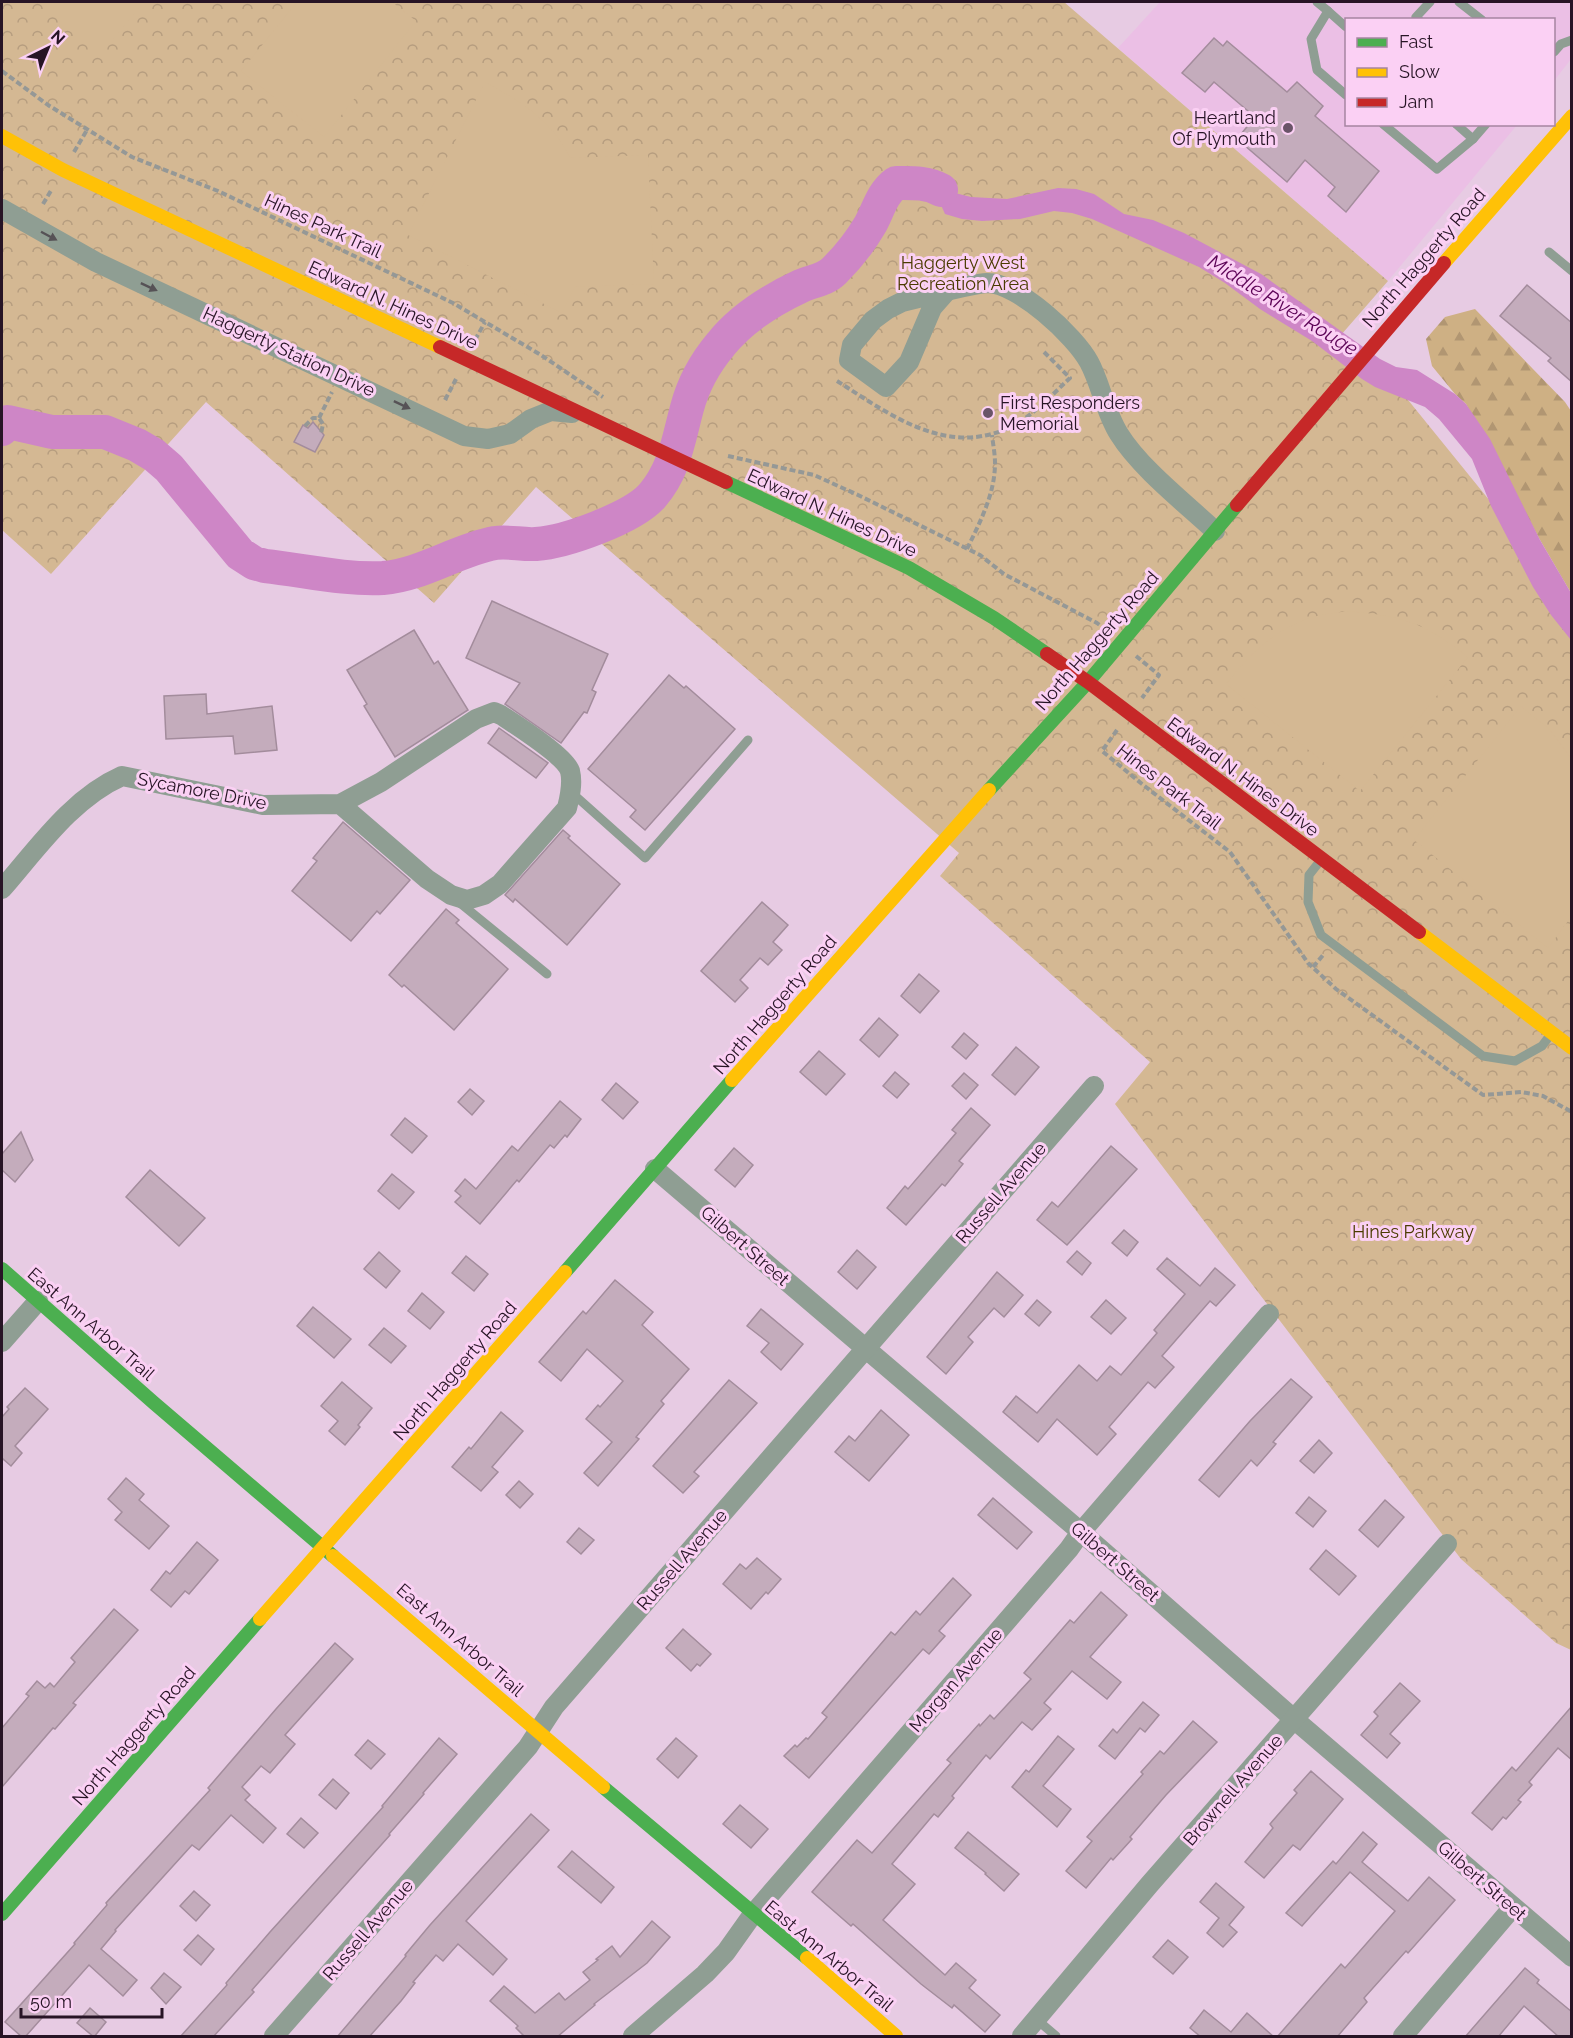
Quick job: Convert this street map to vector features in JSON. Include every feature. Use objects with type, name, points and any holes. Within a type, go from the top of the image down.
[{"type":"street","name":"North Haggerty Road","points":[[2,1914],[934,850],[1088,682],[1333,391],[1572,116]]},
{"type":"street","name":"Edward N. Hines Drive","points":[[2,136],[63,170],[909,568],[994,618],[1088,682],[1572,1048]]},
{"type":"street","name":"Haggerty Station Drive","points":[[2,209],[96,262],[464,436],[488,438],[510,434],[531,419],[551,411],[583,415]]},
{"type":"street","points":[[946,291],[932,308],[909,362],[886,387],[849,360],[852,345],[873,321],[888,309],[902,302],[946,291],[988,283],[1009,290],[1029,300],[1045,313],[1089,361],[1119,434],[1148,469],[1215,531]]},
{"type":"street","points":[[494,712],[561,758],[570,770],[571,792],[567,808],[500,884],[483,896],[467,900],[451,895],[427,879],[340,804],[381,782],[477,720],[494,712]]},
{"type":"street","name":"Sycamore Drive","points":[[2,889],[77,806],[106,783],[122,776],[263,805],[340,804]]},
{"type":"street","name":"Russell Avenue","points":[[274,2037],[511,1766],[554,1707],[1094,1086]]},
{"type":"street","name":"Gilbert Street","points":[[656,1169],[1081,1532],[1295,1720],[1572,1957]]},
{"type":"street","name":"East Ann Arbor Trail","points":[[2,1269],[154,1403],[324,1546],[538,1732],[783,1938],[896,2037]]},
{"type":"street","points":[[2,1342],[38,1301]]},
{"type":"street","name":"Morgan Avenue","points":[[633,2037],[699,1980],[726,1952],[753,1914],[1269,1314]]},
{"type":"street","name":"Brownell Avenue","points":[[1022,2037],[1149,1885],[1447,1544]]},
{"type":"street","points":[[1403,2037],[1513,1907]]},
{"type":"lane","points":[[1317,2],[1345,25]]},
{"type":"lane","points":[[1417,18],[1430,2]]},
{"type":"lane","points":[[1459,2],[1479,18]]},
{"type":"lane","points":[[1328,11],[1311,39],[1317,70],[1345,93]]},
{"type":"lane","points":[[1555,51],[1562,44],[1572,40]]},
{"type":"lane","points":[[1385,126],[1437,169],[1473,139],[1484,126]]},
{"type":"lane","points":[[1458,126],[1473,139]]},
{"type":"lane","points":[[1549,252],[1572,272]]},
{"type":"lane","points":[[571,792],[645,858],[748,740]]},
{"type":"lane","points":[[1322,859],[1309,875],[1308,902],[1320,935],[1483,1056],[1515,1061],[1542,1046],[1552,1034]]},
{"type":"lane","points":[[451,895],[547,974]]},
{"type":"lane","points":[[1035,2019],[1056,2037]]},
{"type":"path","name":"Hines Park Trail","points":[[2,71],[48,105],[132,158],[218,191],[453,303],[541,355],[609,401]]},
{"type":"path","points":[[837,381],[902,422],[937,435],[971,438],[992,435],[1019,422],[1070,378],[1043,351]]},
{"type":"path","points":[[319,418],[333,390]]},
{"type":"path","points":[[305,426],[313,417],[319,418],[323,424],[321,434]]},
{"type":"path","points":[[967,549],[981,522],[991,491],[995,464],[992,435]]},
{"type":"path","name":"Hines Park Trail","points":[[725,456],[814,475],[980,555],[1004,574],[1097,623],[1160,675],[1102,751],[1230,852],[1308,963],[1336,989],[1483,1095],[1521,1092],[1542,1096],[1572,1112]]},
{"type":"shaded area","points":[[1160,2],[1571,2],[1571,59],[1555,80],[1555,18],[1345,18],[1345,126],[1516,126],[1388,281],[1118,48]]},
{"type":"green space","name":"Haggerty West Recreation Area","points":[[2,2],[1064,2],[1388,281],[1341,335],[1387,374],[1571,601],[1571,1650],[1556,1643],[1461,1559],[1115,1104],[1150,1062],[940,876],[959,853],[536,487],[434,603],[206,402],[51,574],[2,530]]},
{"type":"green space","points":[[44,2],[144,2],[104,50]]},
{"type":"green space","points":[[297,2],[392,2],[416,21],[324,137],[241,71]]},
{"type":"green space","points":[[485,82],[534,113],[555,133],[570,158],[648,155],[654,284],[575,287],[562,313],[408,235]]},
{"type":"green space","points":[[1475,309],[1571,411],[1571,593],[1466,404],[1432,366],[1426,339],[1445,317]]},
{"type":"green space","points":[[1347,611],[1383,615],[1412,623],[1425,628],[1468,657],[1360,791],[1226,684],[1253,653],[1273,637],[1297,623]]},
{"type":"green space","points":[[1521,706],[1550,730],[1571,758],[1571,917],[1548,948],[1414,840]]},
{"type":"water","points":[[905,171],[927,173],[955,193],[971,197],[1007,199],[1058,188],[1076,189],[1094,194],[1124,214],[1153,220],[1184,233],[1261,274],[1380,359],[1396,367],[1417,370],[1455,394],[1466,404],[1490,439],[1540,540],[1571,593],[1571,640],[1533,587],[1491,506],[1472,459],[1439,419],[1425,407],[1375,387],[1362,379],[1312,341],[1199,267],[1092,219],[1072,213],[1054,211],[1020,219],[982,221],[945,214],[937,196],[920,191],[910,195],[896,183]]},
{"type":"building","name":"Heartland Of Plymouth","points":[[1214,38],[1223,46],[1227,41],[1287,92],[1297,82],[1323,106],[1315,116],[1379,171],[1346,212],[1328,196],[1335,187],[1305,160],[1287,182],[1237,139],[1255,117],[1214,82],[1205,92],[1182,73]]},
{"type":"building","points":[[1527,285],[1572,323],[1572,382],[1548,361],[1551,358],[1500,316]]},
{"type":"building","points":[[313,422],[324,435],[315,452],[294,442],[303,425],[308,428]]},
{"type":"building","points":[[492,601],[608,654],[592,690],[596,692],[587,713],[584,712],[561,743],[505,704],[520,683],[466,658]]},
{"type":"building","points":[[414,630],[434,664],[438,661],[468,710],[395,757],[364,706],[367,704],[347,670]]},
{"type":"building","points":[[669,675],[684,688],[686,686],[735,729],[645,830],[630,817],[636,810],[588,769]]},
{"type":"building","points":[[206,694],[207,714],[272,706],[277,750],[235,754],[233,736],[166,739],[164,696]]},
{"type":"building","points":[[499,728],[548,763],[536,778],[488,743]]},
{"type":"building","points":[[343,822],[410,880],[380,914],[377,911],[351,941],[292,891],[317,861],[313,858]]},
{"type":"building","points":[[563,830],[570,836],[568,838],[620,884],[567,945],[515,899],[513,902],[505,895]]},
{"type":"building","points":[[762,902],[788,925],[773,942],[782,950],[768,965],[760,958],[740,980],[748,988],[735,1002],[701,971]]},
{"type":"building","points":[[446,909],[459,920],[456,923],[508,969],[454,1030],[404,985],[402,987],[389,975]]},
{"type":"building","points":[[919,974],[939,991],[920,1013],[901,996]]},
{"type":"building","points":[[879,1018],[898,1035],[879,1057],[860,1040]]},
{"type":"building","points":[[964,1033],[978,1045],[966,1059],[952,1047]]},
{"type":"building","points":[[1016,1047],[1039,1067],[1015,1095],[992,1075]]},
{"type":"building","points":[[819,1051],[845,1074],[826,1095],[800,1072]]},
{"type":"building","points":[[895,1072],[909,1084],[897,1098],[883,1086]]},
{"type":"building","points":[[964,1073],[978,1085],[966,1099],[952,1086]]},
{"type":"building","points":[[616,1083],[638,1102],[623,1119],[602,1100]]},
{"type":"building","points":[[470,1089],[484,1101],[472,1115],[458,1102]]},
{"type":"building","points":[[560,1101],[581,1119],[567,1137],[565,1135],[554,1148],[550,1145],[480,1224],[455,1202],[461,1196],[455,1191],[465,1179],[476,1189],[512,1146],[518,1151]]},
{"type":"building","points":[[971,1108],[990,1125],[959,1161],[963,1164],[945,1186],[942,1184],[906,1225],[887,1208],[905,1186],[908,1189],[956,1133],[952,1130]]},
{"type":"building","points":[[405,1118],[427,1136],[412,1153],[391,1135]]},
{"type":"building","points":[[21,1132],[33,1160],[15,1182],[2,1170],[2,1154]]},
{"type":"building","points":[[1111,1146],[1137,1169],[1067,1245],[1037,1220],[1052,1202],[1058,1207]]},
{"type":"building","points":[[734,1148],[753,1165],[735,1187],[715,1170]]},
{"type":"building","points":[[150,1170],[205,1218],[179,1246],[126,1197]]},
{"type":"building","points":[[392,1174],[414,1192],[399,1209],[378,1191]]},
{"type":"building","points":[[1124,1230],[1138,1242],[1127,1256],[1112,1243]]},
{"type":"building","points":[[857,1250],[876,1267],[857,1289],[838,1272]]},
{"type":"building","points":[[1077,1251],[1091,1263],[1082,1275],[1067,1262]]},
{"type":"building","points":[[379,1252],[400,1271],[386,1288],[364,1269]]},
{"type":"building","points":[[466,1256],[488,1274],[474,1291],[452,1273]]},
{"type":"building","points":[[1167,1258],[1200,1286],[1215,1268],[1235,1285],[1216,1306],[1210,1301],[1162,1356],[1174,1367],[1155,1388],[1148,1382],[1109,1427],[1116,1434],[1097,1455],[1057,1419],[1038,1442],[1003,1412],[1016,1396],[1037,1413],[1079,1365],[1097,1381],[1110,1366],[1121,1375],[1157,1333],[1154,1330],[1185,1294],[1157,1269]]},
{"type":"building","points":[[997,1272],[1023,1295],[1004,1317],[994,1308],[968,1337],[973,1342],[946,1374],[927,1357]]},
{"type":"building","points":[[615,1280],[653,1312],[642,1325],[689,1369],[661,1401],[664,1404],[636,1437],[639,1439],[598,1486],[584,1473],[612,1442],[586,1419],[623,1381],[587,1349],[561,1381],[539,1362],[583,1311],[586,1314]]},
{"type":"building","points":[[422,1293],[444,1312],[430,1329],[408,1311]]},
{"type":"building","points":[[1037,1300],[1051,1312],[1039,1326],[1025,1314]]},
{"type":"building","points":[[1106,1300],[1126,1318],[1111,1334],[1091,1317]]},
{"type":"building","points":[[313,1307],[351,1339],[334,1358],[297,1326]]},
{"type":"building","points":[[761,1309],[803,1344],[781,1370],[761,1352],[769,1343],[747,1326]]},
{"type":"building","points":[[384,1328],[406,1346],[391,1363],[369,1345]]},
{"type":"building","points":[[1291,1379],[1312,1397],[1273,1442],[1276,1444],[1257,1466],[1251,1460],[1219,1497],[1199,1480],[1250,1421]]},
{"type":"building","points":[[729,1380],[757,1403],[694,1472],[699,1476],[683,1493],[653,1466]]},
{"type":"building","points":[[342,1382],[372,1408],[345,1445],[329,1431],[338,1421],[321,1406]]},
{"type":"building","points":[[25,1388],[48,1409],[15,1446],[22,1453],[11,1466],[3,1459],[2,1461],[2,1417],[9,1409],[7,1407]]},
{"type":"building","points":[[881,1410],[909,1435],[869,1481],[835,1452],[849,1436],[855,1441]]},
{"type":"building","points":[[501,1412],[523,1431],[492,1467],[498,1472],[481,1491],[452,1467],[469,1447],[471,1449]]},
{"type":"building","points":[[1319,1440],[1332,1453],[1314,1473],[1300,1461]]},
{"type":"building","points":[[126,1478],[144,1494],[139,1500],[169,1526],[149,1549],[115,1520],[122,1512],[108,1499]]},
{"type":"building","points":[[519,1481],[533,1494],[520,1508],[506,1495]]},
{"type":"building","points":[[1309,1497],[1326,1511],[1313,1527],[1296,1513]]},
{"type":"building","points":[[993,1498],[1032,1532],[1017,1549],[978,1515]]},
{"type":"building","points":[[1385,1500],[1404,1517],[1378,1547],[1359,1530]]},
{"type":"building","points":[[579,1528],[594,1540],[581,1554],[567,1542]]},
{"type":"building","points":[[197,1542],[218,1560],[189,1594],[185,1591],[171,1607],[151,1590],[166,1571],[170,1574]]},
{"type":"building","points":[[1326,1550],[1356,1576],[1339,1595],[1310,1569]]},
{"type":"building","points":[[757,1558],[781,1579],[751,1609],[723,1584],[740,1564],[746,1569]]},
{"type":"building","points":[[953,1578],[971,1595],[939,1631],[945,1636],[929,1654],[923,1649],[809,1778],[784,1756],[795,1745],[797,1747],[806,1738],[808,1739],[827,1717],[822,1713],[891,1632],[895,1635],[916,1611],[920,1615]]},
{"type":"building","points":[[1101,1592],[1127,1615],[1090,1657],[1121,1682],[1107,1699],[1072,1671],[1044,1703],[1051,1709],[1032,1730],[1022,1722],[990,1759],[986,1755],[938,1817],[934,1814],[892,1864],[915,1884],[883,1920],[945,1975],[956,1963],[976,1980],[969,1988],[1000,2015],[985,2032],[954,2005],[952,2008],[921,1984],[853,1924],[851,1926],[812,1892],[857,1840],[872,1853],[951,1763],[947,1760],[979,1724],[980,1726],[990,1715],[994,1719],[1031,1679],[1024,1673],[1070,1620],[1074,1623]]},
{"type":"building","points":[[114,1609],[138,1630],[73,1703],[76,1705],[2,1787],[2,1728],[29,1696],[26,1694],[37,1681],[45,1688],[50,1683],[54,1687],[75,1662],[71,1658]]},
{"type":"building","points":[[683,1629],[711,1654],[700,1666],[697,1664],[691,1671],[666,1648]]},
{"type":"building","points":[[335,1643],[353,1659],[285,1735],[295,1744],[270,1773],[261,1766],[242,1787],[250,1795],[245,1800],[276,1828],[263,1843],[231,1815],[199,1850],[192,1845],[115,1930],[101,1949],[137,1980],[123,1996],[89,1965],[25,2037],[22,2037],[5,2022],[75,1944],[107,1905],[106,1903],[210,1790],[208,1788]]},
{"type":"building","points":[[1400,1683],[1420,1701],[1390,1734],[1400,1743],[1387,1758],[1361,1735],[1378,1716],[1374,1712]]},
{"type":"building","points":[[1143,1702],[1159,1715],[1145,1732],[1140,1728],[1115,1759],[1099,1746],[1113,1729],[1117,1733]]},
{"type":"building","points":[[1572,1706],[1572,1760],[1558,1748],[1529,1782],[1532,1785],[1518,1800],[1521,1802],[1506,1819],[1503,1817],[1492,1830],[1472,1813],[1512,1767],[1516,1771]]},
{"type":"building","points":[[1193,1721],[1217,1742],[1166,1795],[1130,1837],[1132,1839],[1113,1860],[1111,1858],[1086,1888],[1066,1871],[1092,1841],[1087,1837],[1143,1774],[1141,1772],[1160,1751],[1164,1754]]},
{"type":"building","points":[[1058,1736],[1074,1749],[1043,1786],[1071,1809],[1057,1827],[1012,1787],[1026,1770],[1029,1772]]},
{"type":"building","points":[[439,1738],[457,1754],[390,1835],[213,2037],[180,2037],[227,1985],[226,1983],[270,1932],[383,1807]]},
{"type":"building","points":[[676,1738],[697,1756],[678,1778],[657,1759]]},
{"type":"building","points":[[368,1740],[385,1754],[371,1769],[355,1755]]},
{"type":"building","points":[[1311,1771],[1343,1799],[1300,1850],[1293,1845],[1264,1878],[1245,1862],[1273,1828],[1270,1824],[1297,1793],[1294,1790]]},
{"type":"building","points":[[333,1779],[349,1793],[336,1809],[319,1795]]},
{"type":"building","points":[[740,1805],[768,1829],[751,1848],[723,1824]]},
{"type":"building","points":[[531,1814],[549,1830],[466,1921],[507,1959],[493,1975],[458,1944],[443,1961],[436,1955],[413,1982],[415,1983],[401,2001],[369,2037],[337,2037],[430,1925]]},
{"type":"building","points":[[301,1818],[318,1833],[304,1848],[287,1834]]},
{"type":"building","points":[[968,1832],[1019,1874],[1004,1891],[955,1848]]},
{"type":"building","points":[[1363,1832],[1377,1844],[1362,1862],[1408,1901],[1429,1877],[1455,1900],[1364,1998],[1367,2002],[1337,2037],[1277,2037],[1341,1964],[1345,1968],[1395,1911],[1350,1872],[1302,1926],[1286,1913],[1333,1861],[1336,1864]]},
{"type":"building","points":[[572,1851],[614,1887],[601,1903],[558,1867]]},
{"type":"building","points":[[1216,1883],[1244,1907],[1229,1925],[1237,1932],[1223,1947],[1207,1933],[1219,1918],[1200,1902]]},
{"type":"building","points":[[194,1891],[210,1905],[196,1921],[180,1906]]},
{"type":"building","points":[[652,1921],[670,1937],[647,1963],[594,2004],[557,2037],[525,2037],[516,2028],[518,2026],[490,2001],[504,1986],[535,2013],[559,1993],[565,2000],[590,1980],[583,1972],[598,1960],[596,1959],[612,1946],[620,1957]]},
{"type":"building","points":[[198,1935],[214,1949],[201,1965],[184,1950]]},
{"type":"building","points":[[1168,1940],[1188,1957],[1173,1974],[1153,1957]]},
{"type":"building","points":[[1525,1968],[1539,1980],[1537,1983],[1572,2012],[1572,2037],[1559,2037],[1524,2006],[1498,2037],[1465,2037]]},
{"type":"building","points":[[164,1973],[181,1987],[166,2004],[151,1988]]},
{"type":"building","points":[[90,2008],[106,2022],[94,2037],[77,2023]]},
{"type":"building","points":[[1204,2010],[1231,2032],[1247,2013],[1274,2037],[1201,2037],[1190,2028]]},
{"type":"waterway","name":"Middle River Rouge","points":[[2,429],[8,422],[52,432],[105,432],[137,445],[154,455],[169,468],[240,554],[254,563],[265,566],[339,576],[383,578],[412,572],[481,546],[505,542],[536,544],[564,539],[598,528],[630,512],[652,496],[671,465],[690,399],[700,374],[715,351],[738,326],[779,297],[834,271],[862,237],[884,197],[896,183],[925,184],[941,190]]},
{"type":"traffic: fast","points":[[726,482],[909,568],[994,618],[1047,654]]},
{"type":"traffic: fast","points":[[989,790],[1088,682],[1237,505]]},
{"type":"traffic: fast","points":[[565,1272],[732,1080]]},
{"type":"traffic: fast","points":[[2,1269],[333,1556]]},
{"type":"traffic: fast","points":[[2,1914],[260,1619]]},
{"type":"traffic: fast","points":[[603,1787],[807,1958]]},
{"type":"traffic: slow","points":[[1444,263],[1572,116]]},
{"type":"traffic: slow","points":[[2,136],[63,170],[440,347]]},
{"type":"traffic: slow","points":[[732,1080],[989,790]]},
{"type":"traffic: slow","points":[[1419,932],[1572,1048]]},
{"type":"traffic: slow","points":[[260,1619],[565,1272]]},
{"type":"traffic: slow","points":[[333,1556],[603,1787]]},
{"type":"traffic: slow","points":[[807,1958],[896,2036]]},
{"type":"traffic: jam","points":[[1237,505],[1444,263]]},
{"type":"traffic: jam","points":[[440,347],[726,482]]},
{"type":"traffic: jam","points":[[1047,654],[1088,682],[1419,932]]},
{"type":"place","name":"Heartland Of Plymouth","points":[[1288,128]]},
{"type":"place","name":"First Responders Memorial","points":[[988,413]]},
{"type":"park label","name":"Hines Parkway","points":[[1413,1232]]}]
